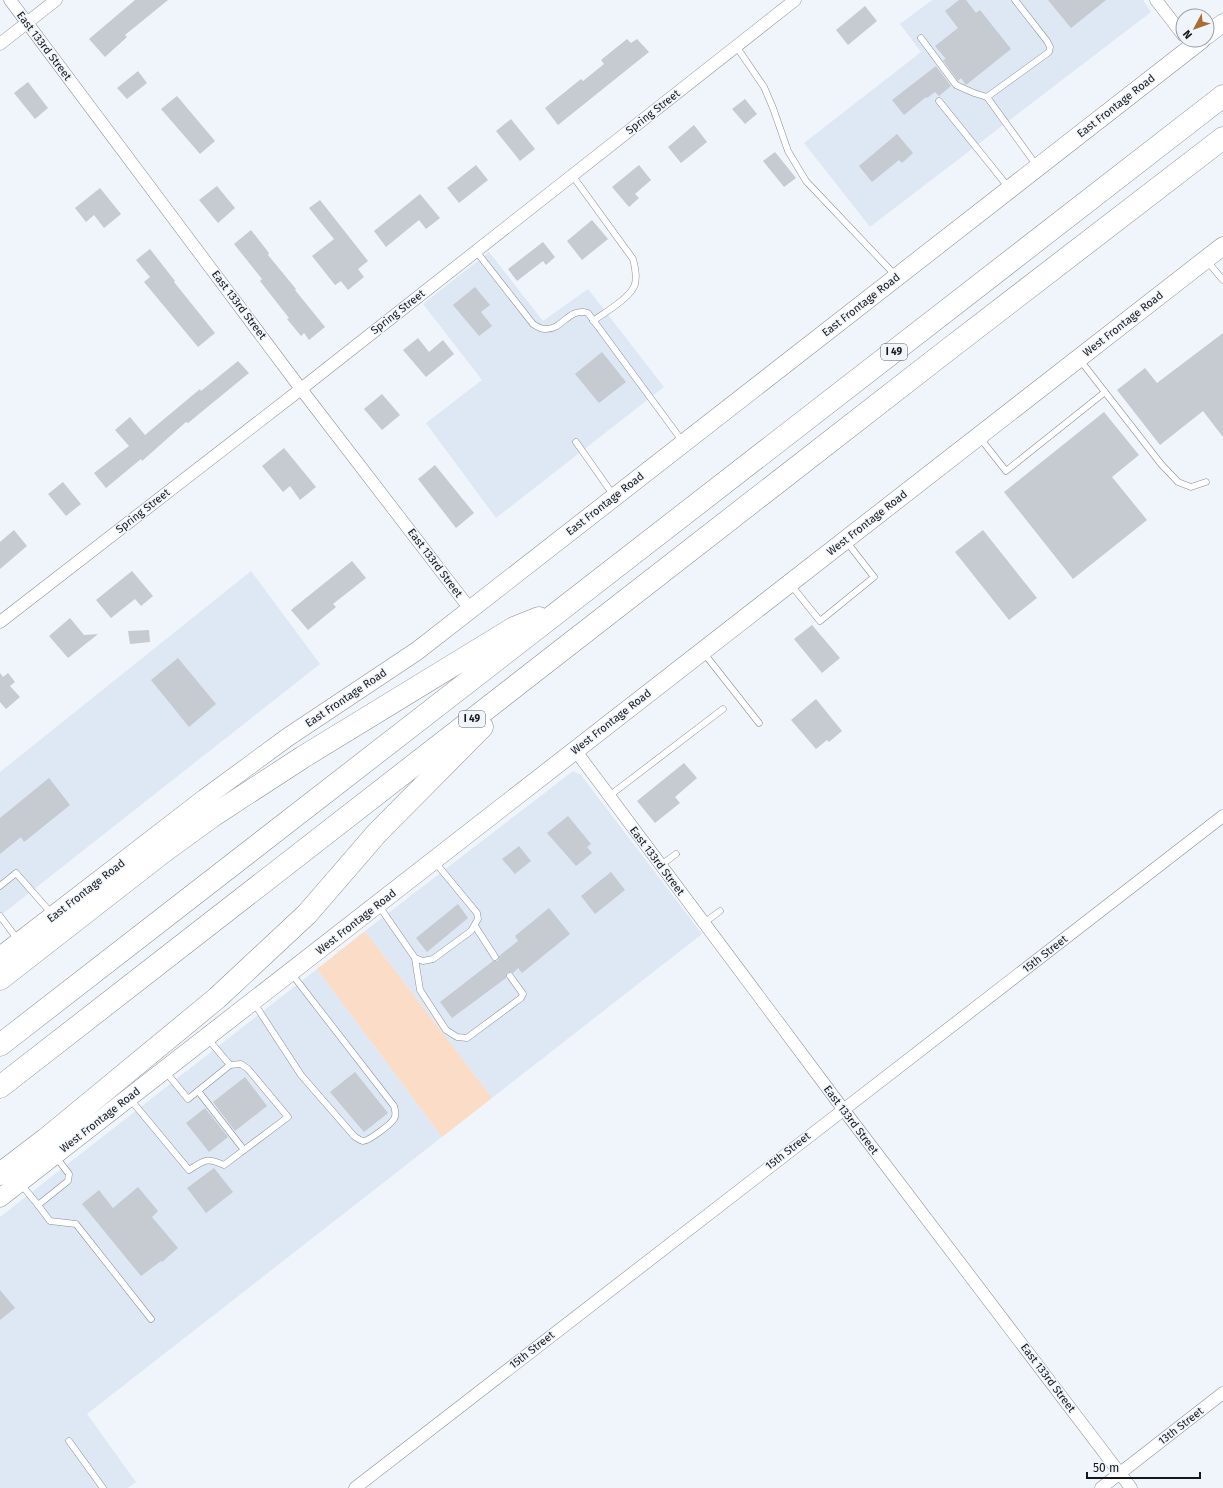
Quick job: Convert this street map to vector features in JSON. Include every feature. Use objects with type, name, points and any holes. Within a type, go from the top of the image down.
[{"type":"highway","name":"I 49","points":[[0,1045],[1223,96]]},
{"type":"highway","name":"I 49","points":[[0,1087],[545,662],[1223,138]]},
{"type":"highway","points":[[0,979],[163,852],[249,791],[514,628],[564,608]]},
{"type":"highway","points":[[0,1174],[46,1139],[218,998],[307,914],[377,833],[545,662]]},
{"type":"street","name":"East 133rd Street","points":[[10,0],[301,389],[470,609]]},
{"type":"street","points":[[0,44],[56,0]]},
{"type":"street","name":"Spring Street","points":[[0,622],[301,389],[795,0]]},
{"type":"street","points":[[1156,0],[1175,22]]},
{"type":"street","points":[[1215,30],[1223,23]]},
{"type":"street","name":"East Frontage Road","points":[[0,956],[205,798],[288,737],[417,651],[1038,167],[1182,48]]},
{"type":"street","name":"West Frontage Road","points":[[0,1198],[1223,246]]},
{"type":"street","name":"East 133rd Street","points":[[575,750],[843,1109],[1131,1488]]},
{"type":"street","name":"15th Street","points":[[354,1488],[1223,816]]},
{"type":"street","name":"13th Street","points":[[1101,1488],[1223,1392]]},
{"type":"lane","points":[[987,97],[1049,52],[1050,46],[1047,41],[1015,0]]},
{"type":"lane","points":[[921,38],[956,85],[987,97],[1038,167]]},
{"type":"lane","points":[[736,46],[764,87],[788,151],[806,181],[897,278]]},
{"type":"lane","points":[[939,101],[1010,189]]},
{"type":"lane","points":[[572,175],[633,259],[636,272],[635,285],[630,293],[593,321]]},
{"type":"lane","points":[[476,250],[533,324],[544,329],[554,328],[575,313],[580,311],[588,313],[684,443]]},
{"type":"lane","points":[[1206,259],[1223,280]]},
{"type":"lane","points":[[1079,358],[1161,464],[1178,482],[1190,487],[1206,482]]},
{"type":"lane","points":[[979,436],[1006,471],[1105,392]]},
{"type":"lane","points":[[576,442],[615,497]]},
{"type":"lane","points":[[790,583],[820,621],[874,577],[845,540]]},
{"type":"lane","points":[[702,651],[759,723]]},
{"type":"lane","points":[[609,796],[723,709]]},
{"type":"lane","points":[[661,865],[676,854]]},
{"type":"lane","points":[[415,958],[423,961],[433,959],[471,931],[478,919],[477,913],[434,861]]},
{"type":"lane","points":[[0,886],[16,873],[53,916]]},
{"type":"lane","points":[[378,905],[415,958],[420,990],[446,1030],[457,1037],[467,1038],[522,998],[523,994],[510,976]]},
{"type":"lane","points":[[704,923],[720,911]]},
{"type":"lane","points":[[0,916],[20,941]]},
{"type":"lane","points":[[475,926],[495,956]]},
{"type":"lane","points":[[253,1002],[301,1075],[354,1136],[365,1141],[373,1137],[394,1120],[396,1113],[394,1106],[291,972]]},
{"type":"lane","points":[[207,1038],[230,1066]]},
{"type":"lane","points":[[129,1098],[189,1170],[205,1160],[213,1160],[224,1165],[288,1117],[248,1070],[241,1064],[230,1066],[188,1099],[164,1071]]},
{"type":"lane","points":[[198,1091],[244,1150]]},
{"type":"lane","points":[[38,1205],[68,1181],[69,1174],[55,1156]]},
{"type":"lane","points":[[20,1182],[50,1221],[76,1224],[151,1319]]},
{"type":"lane","points":[[69,1441],[103,1488]]},
{"type":"shaded area","points":[[932,0],[1143,0],[1151,12],[870,227],[804,143],[921,52],[900,24]]},
{"type":"shaded area","points":[[489,252],[543,321],[588,289],[664,387],[496,518],[426,423],[482,380],[423,304]]},
{"type":"shaded area","points":[[251,571],[320,664],[0,916],[0,772]]},
{"type":"shaded area","points":[[573,771],[581,775],[702,934],[492,1098],[365,931]]},
{"type":"shaded area","points":[[365,931],[492,1098],[442,1137],[317,969]]},
{"type":"shaded area","points":[[317,969],[442,1137],[87,1414],[136,1482],[128,1488],[0,1488],[0,1217]]},
{"type":"building","points":[[135,0],[168,0],[125,35],[127,37],[105,57],[89,39]]},
{"type":"building","points":[[959,0],[966,0],[976,13],[980,10],[1011,49],[966,85],[961,78],[958,81],[943,60],[946,59],[935,46],[958,28],[945,11]]},
{"type":"building","points":[[1048,0],[1106,0],[1071,28]]},
{"type":"building","points":[[865,6],[877,21],[848,45],[836,30]]},
{"type":"building","points":[[627,39],[631,43],[637,39],[649,52],[558,125],[545,108],[581,79],[583,81],[604,64],[601,60]]},
{"type":"building","points":[[936,66],[951,86],[939,96],[935,92],[927,98],[926,97],[904,115],[892,100]]},
{"type":"building","points":[[138,71],[147,83],[127,99],[117,88]]},
{"type":"building","points":[[28,82],[48,108],[35,119],[14,93]]},
{"type":"building","points":[[177,96],[215,141],[200,154],[161,109]]},
{"type":"building","points":[[745,99],[757,114],[745,124],[732,109]]},
{"type":"building","points":[[511,119],[535,149],[520,161],[496,131]]},
{"type":"building","points":[[694,125],[707,142],[681,163],[668,147]]},
{"type":"building","points":[[897,134],[913,153],[902,163],[899,160],[872,182],[859,166]]},
{"type":"building","points":[[775,152],[796,178],[784,187],[763,161]]},
{"type":"building","points":[[476,165],[488,180],[459,203],[447,188]]},
{"type":"building","points":[[639,165],[651,180],[635,194],[639,198],[629,207],[612,187]]},
{"type":"building","points":[[217,186],[235,208],[218,223],[199,200]]},
{"type":"building","points":[[100,188],[121,214],[104,228],[94,215],[86,222],[75,208]]},
{"type":"building","points":[[420,194],[440,218],[426,229],[419,220],[386,247],[374,231]]},
{"type":"building","points":[[320,200],[368,261],[358,269],[364,277],[348,290],[341,281],[335,285],[312,256],[334,239],[309,208]]},
{"type":"building","points":[[592,220],[608,239],[582,260],[567,241]]},
{"type":"building","points":[[251,230],[269,253],[268,255],[325,327],[309,340],[304,333],[301,336],[287,319],[289,318],[260,281],[262,279],[234,244]]},
{"type":"building","points":[[543,242],[555,257],[546,265],[543,261],[517,281],[508,269]]},
{"type":"building","points":[[150,249],[175,281],[174,282],[215,333],[198,347],[144,282],[150,277],[136,260]]},
{"type":"building","points":[[475,287],[490,305],[481,312],[492,326],[479,336],[453,305]]},
{"type":"building","points":[[1223,333],[1223,437],[1203,411],[1160,445],[1117,390],[1145,368],[1157,383]]},
{"type":"building","points":[[418,338],[429,352],[443,340],[454,354],[426,377],[403,350]]},
{"type":"building","points":[[602,352],[626,382],[599,403],[575,374]]},
{"type":"building","points":[[238,361],[249,373],[188,423],[186,422],[142,461],[141,459],[106,488],[94,473],[129,446],[115,430],[130,417],[145,435],[200,389],[201,391]]},
{"type":"building","points":[[382,394],[400,415],[382,430],[364,409]]},
{"type":"building","points":[[1104,412],[1139,455],[1112,477],[1147,520],[1073,579],[1004,492]]},
{"type":"building","points":[[284,448],[316,487],[300,500],[290,486],[283,492],[262,466]]},
{"type":"building","points":[[435,465],[474,513],[456,528],[418,479]]},
{"type":"building","points":[[63,482],[81,504],[66,516],[48,494]]},
{"type":"building","points":[[14,530],[27,546],[0,569],[0,542]]},
{"type":"building","points":[[983,530],[1037,598],[1009,620],[955,552]]},
{"type":"building","points":[[352,561],[366,578],[333,604],[336,607],[308,630],[291,610]]},
{"type":"building","points":[[132,571],[153,596],[141,606],[135,599],[111,618],[96,600]]},
{"type":"building","points":[[70,618],[84,635],[98,634],[68,658],[49,636]]},
{"type":"building","points":[[812,625],[840,658],[822,673],[794,639]]},
{"type":"building","points":[[149,630],[150,642],[130,644],[128,631]]},
{"type":"building","points":[[178,658],[216,704],[189,727],[151,680]]},
{"type":"building","points":[[0,673],[3,677],[8,673],[15,682],[10,686],[20,697],[6,709],[0,702]]},
{"type":"building","points":[[816,699],[842,731],[829,742],[827,740],[816,749],[791,720]]},
{"type":"building","points":[[684,763],[697,778],[675,797],[680,803],[655,823],[637,801]]},
{"type":"building","points":[[49,778],[70,805],[24,842],[21,837],[0,854],[0,818]]},
{"type":"building","points":[[568,816],[591,844],[587,847],[592,853],[576,866],[547,833]]},
{"type":"building","points":[[519,846],[531,861],[515,874],[502,859]]},
{"type":"building","points":[[611,872],[625,890],[595,914],[581,896]]},
{"type":"building","points":[[458,904],[468,918],[427,952],[416,938]]},
{"type":"building","points":[[549,908],[570,934],[522,973],[518,968],[513,973],[507,973],[506,978],[452,1018],[440,1002],[493,961],[498,961],[499,956],[518,941],[515,936]]},
{"type":"building","points":[[355,1072],[388,1113],[364,1132],[330,1092]]},
{"type":"building","points":[[245,1077],[267,1106],[235,1131],[213,1102]]},
{"type":"building","points":[[205,1108],[228,1137],[209,1152],[186,1123]]},
{"type":"building","points":[[214,1168],[233,1192],[206,1213],[187,1188]]},
{"type":"building","points":[[138,1187],[158,1211],[152,1217],[178,1248],[162,1262],[161,1261],[141,1276],[82,1204],[99,1190],[113,1208]]},
{"type":"building","points":[[0,1290],[15,1308],[0,1320]]}]
